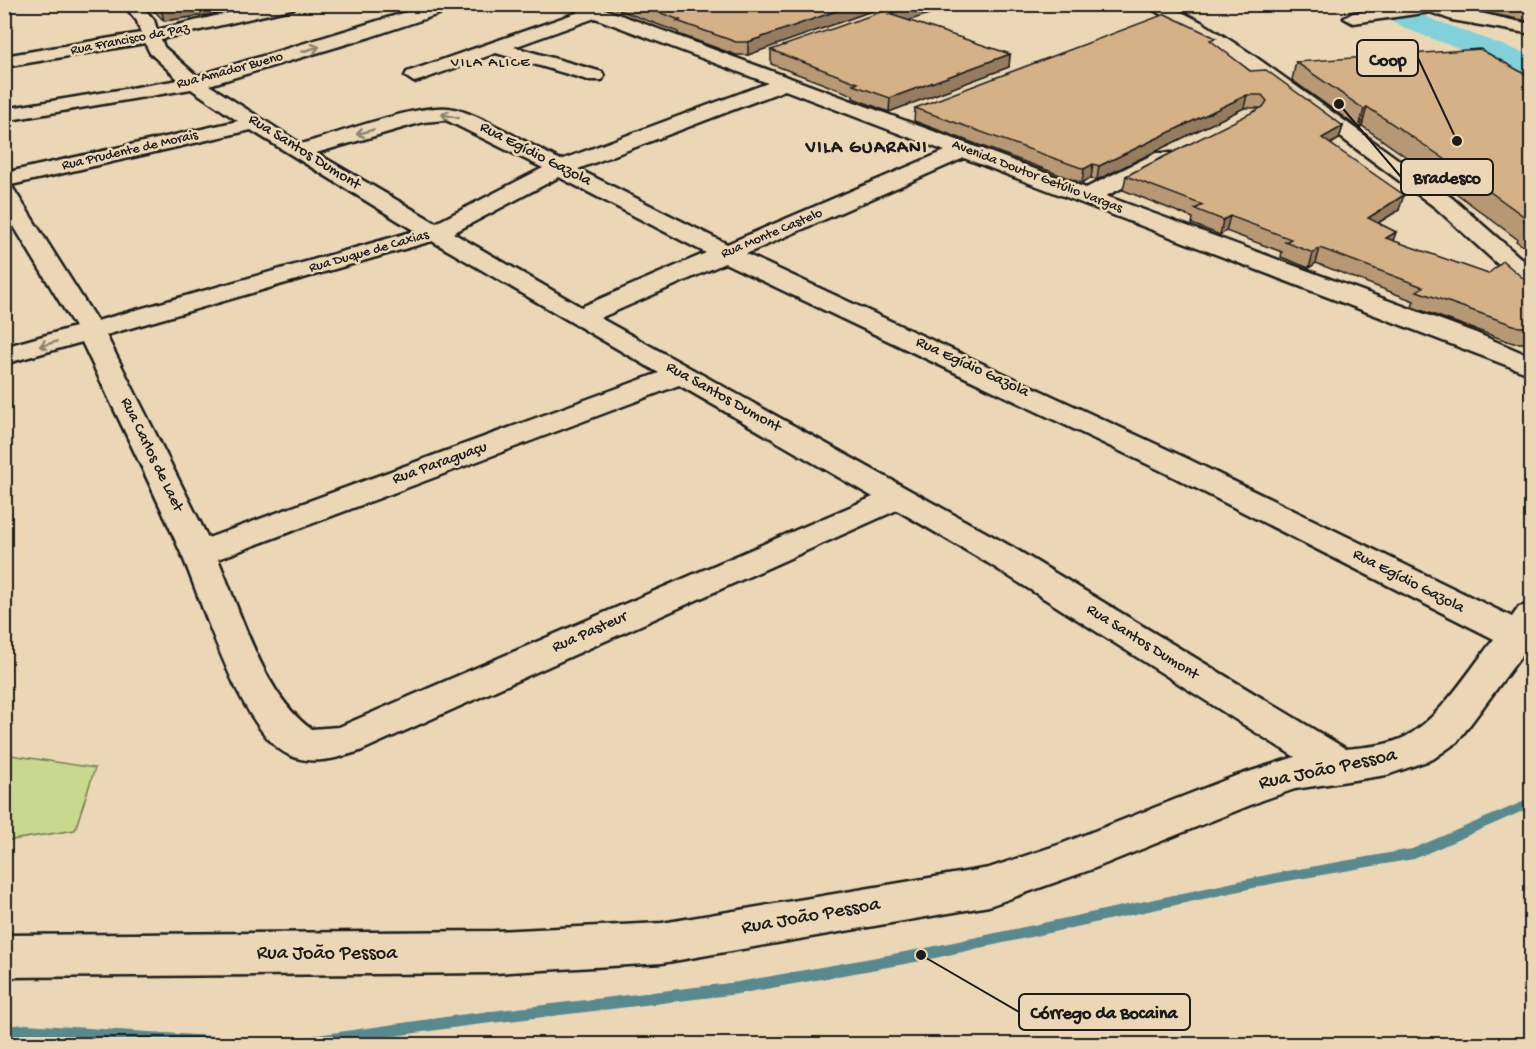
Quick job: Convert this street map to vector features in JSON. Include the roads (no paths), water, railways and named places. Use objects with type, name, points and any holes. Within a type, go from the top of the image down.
[{"type":"street","name":"Rua Santos Dumont","points":[[131,4],[146,20],[153,46],[194,83],[298,152],[579,317],[1000,555],[1341,766]]},
{"type":"street","name":"Rua Amador Bueno","points":[[4,115],[194,83],[364,33],[451,4]]},
{"type":"street","points":[[1353,18],[1375,24],[1409,10],[1494,4]]},
{"type":"street","name":"Rua Francisco da Paz","points":[[4,62],[151,37],[281,6]]},
{"type":"street","points":[[414,76],[499,48],[590,8]]},
{"type":"street","name":"Avenida Doutor Getúlio Vargas","points":[[590,8],[1466,339],[1532,367]]},
{"type":"street","points":[[1438,8],[1532,31]]},
{"type":"street","points":[[1438,8],[1508,42],[1504,30],[1532,31]]},
{"type":"street","points":[[1167,9],[1244,57],[1444,203],[1532,282]]},
{"type":"street","points":[[1151,13],[1167,9],[1203,26],[1252,56],[1465,209],[1532,263]]},
{"type":"street","points":[[499,48],[595,76]]},
{"type":"street","points":[[740,66],[762,58]]},
{"type":"street","name":"Rua Duque de Caxias","points":[[4,356],[434,233],[560,168],[786,82]]},
{"type":"street","points":[[890,121],[912,113]]},
{"type":"street","name":"Rua Egídio Gazola","points":[[298,152],[421,116],[448,114],[467,121],[727,254],[1527,632]]},
{"type":"street","name":"Rua Prudente de Morais","points":[[4,180],[256,123]]},
{"type":"street","name":"Rua Monte Castelo","points":[[579,317],[965,150]]},
{"type":"street","points":[[1088,196],[1180,150]]},
{"type":"street","name":"Rua Carlos de Laet","points":[[4,190],[91,332],[199,554],[251,681],[281,728]]},
{"type":"street","name":"Avenida Doutor Getúlio Vargas","points":[[1466,339],[1532,357]]},
{"type":"street","name":"Rua Paraguaçu","points":[[199,554],[681,375]]},
{"type":"street","name":"Rua Pasteur","points":[[281,728],[302,744],[323,745],[346,740],[900,497]]},
{"type":"street","name":"Rua João Pessoa","points":[[4,956],[494,952],[662,943],[989,887],[1075,857],[1248,788],[1295,773],[1387,759],[1419,748],[1443,731],[1527,632]]},
{"type":"waterway","points":[[1382,4],[1419,24],[1532,67]]},
{"type":"waterway","points":[[296,1044],[466,1020],[738,988],[921,955],[1276,878],[1414,854],[1532,802]]},
{"type":"waterway","points":[[4,1032],[26,1030],[241,1044]]},
{"type":"place","name":"Bradesco","points":[[1339,104]]},
{"type":"place","name":"Coop","points":[[1457,141]]},
{"type":"place","name":"Córrego da Bocaina","points":[[921,955]]},
{"type":"district","name":"VILA ALICE","points":[[491,63]]},
{"type":"district","name":"VILA GUARANI","points":[[867,148]]}]
